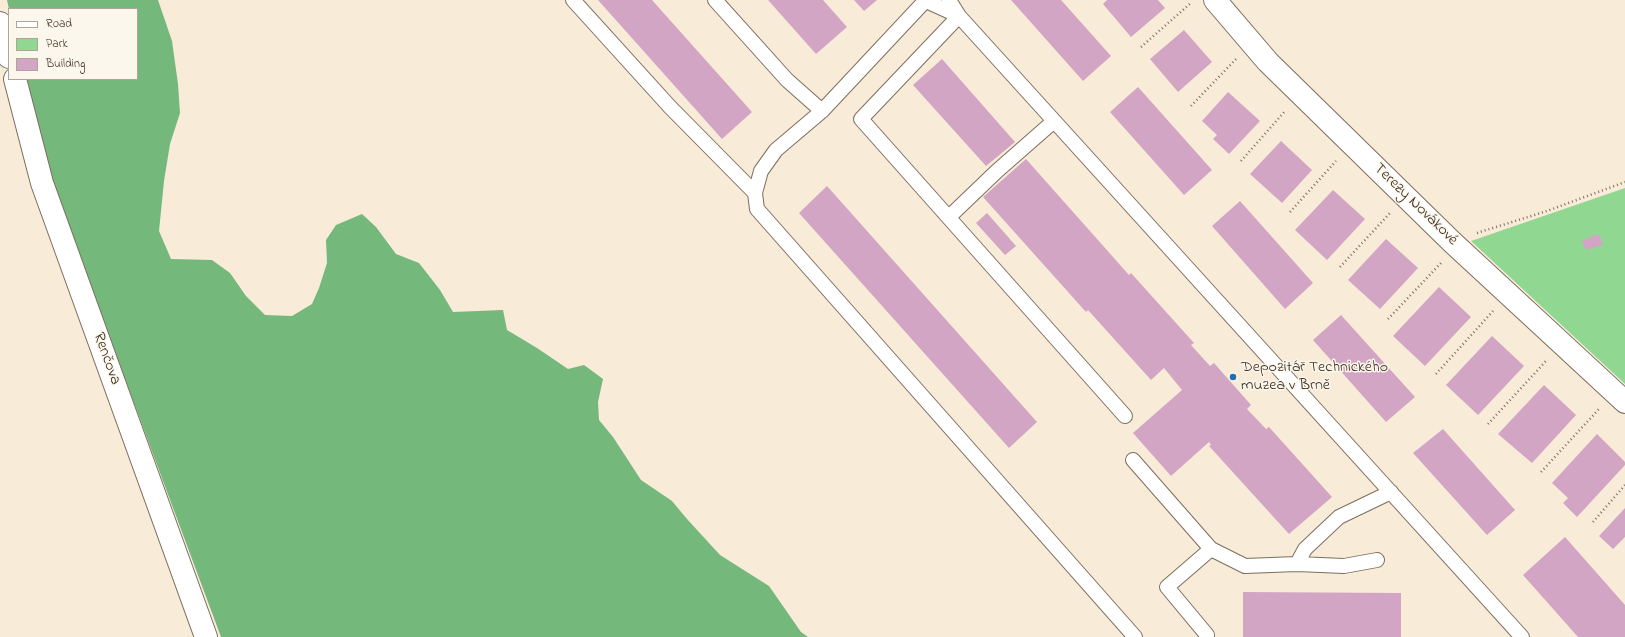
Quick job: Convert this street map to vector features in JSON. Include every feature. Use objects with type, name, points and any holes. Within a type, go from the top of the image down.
[{"type":"street","name":"Terezy Novákové","points":[[1215,0],[1268,62],[1300,94],[1455,244],[1620,397]]},
{"type":"street","points":[[0,23],[8,54]]},
{"type":"street","name":"Renčova","points":[[15,80],[42,183],[206,637]]},
{"type":"lane","points":[[573,0],[670,107],[755,193]]},
{"type":"lane","points":[[714,0],[787,80],[822,111]]},
{"type":"lane","points":[[959,16],[924,0],[822,111],[776,150],[761,171],[755,193],[757,209],[1134,637]]},
{"type":"lane","points":[[949,0],[959,16],[1522,637]]},
{"type":"lane","points":[[959,16],[861,119],[1125,416]]},
{"type":"lane","points":[[949,217],[997,171],[1054,121]]},
{"type":"lane","points":[[1133,460],[1211,549],[1245,566],[1297,564],[1344,566],[1377,560]]},
{"type":"lane","points":[[1297,564],[1305,549],[1339,517],[1391,492]]},
{"type":"lane","points":[[1207,635],[1167,587],[1211,549]]},
{"type":"path","points":[[1141,47],[1194,0]]},
{"type":"path","points":[[1191,106],[1252,43]]},
{"type":"path","points":[[1241,161],[1300,94]]},
{"type":"path","points":[[1290,212],[1352,144]]},
{"type":"path","points":[[1388,319],[1455,244],[1625,182]]},
{"type":"path","points":[[1340,266],[1406,196]]},
{"type":"path","points":[[1436,374],[1509,294]]},
{"type":"path","points":[[1488,424],[1562,343]]},
{"type":"path","points":[[1542,472],[1620,397]]},
{"type":"path","points":[[1593,522],[1625,486]]},
{"type":"green space","points":[[7,0],[158,0],[172,41],[178,84],[180,113],[170,144],[164,181],[159,231],[171,259],[212,260],[230,273],[246,296],[265,315],[292,316],[312,304],[327,263],[326,240],[336,225],[362,214],[376,227],[396,254],[419,263],[440,290],[453,312],[503,310],[507,330],[568,369],[584,365],[603,379],[598,402],[599,420],[613,437],[641,480],[672,501],[720,555],[769,586],[801,632],[808,637],[221,637],[52,182],[27,80],[138,80],[138,8],[9,8]]},
{"type":"green space","points":[[1625,188],[1625,384],[1471,241]]},
{"type":"building","points":[[598,0],[652,0],[752,112],[722,139]]},
{"type":"building","points":[[768,0],[823,0],[847,27],[816,54]]},
{"type":"building","points":[[854,0],[877,0],[864,11]]},
{"type":"building","points":[[1011,0],[1061,0],[1111,56],[1083,81]]},
{"type":"building","points":[[1107,0],[1158,0],[1165,8],[1131,37],[1103,4]]},
{"type":"building","points":[[1184,30],[1212,62],[1178,92],[1150,59]]},
{"type":"building","points":[[942,59],[1015,142],[986,166],[913,85]]},
{"type":"building","points":[[1138,87],[1212,170],[1184,195],[1110,112]]},
{"type":"building","points":[[1228,92],[1260,121],[1229,154],[1213,139],[1217,135],[1202,121]]},
{"type":"building","points":[[1281,141],[1312,170],[1282,203],[1250,174]]},
{"type":"building","points":[[1026,159],[1129,275],[1131,273],[1194,343],[1191,345],[1210,366],[1214,363],[1251,405],[1247,409],[1266,429],[1269,427],[1332,497],[1289,534],[1209,446],[1211,445],[1209,442],[1171,476],[1133,433],[1182,390],[1164,368],[1151,380],[1088,310],[1086,312],[983,197]]},
{"type":"building","points":[[827,186],[1037,422],[1009,448],[799,213]]},
{"type":"building","points":[[1333,190],[1365,219],[1327,260],[1295,230]]},
{"type":"building","points":[[1240,201],[1313,283],[1285,309],[1212,226]]},
{"type":"building","points":[[987,213],[1016,246],[1005,255],[976,223]]},
{"type":"building","points":[[1599,234],[1603,245],[1586,250],[1582,240]]},
{"type":"building","points":[[1386,239],[1418,268],[1380,309],[1348,280]]},
{"type":"building","points":[[1439,287],[1471,317],[1425,366],[1393,336]]},
{"type":"building","points":[[1341,315],[1415,397],[1386,422],[1313,340]]},
{"type":"building","points":[[1492,336],[1524,366],[1478,415],[1446,385]]},
{"type":"building","points":[[1544,385],[1576,415],[1532,463],[1498,434]]},
{"type":"building","points":[[1443,429],[1515,510],[1487,535],[1413,453]]},
{"type":"building","points":[[1597,434],[1625,462],[1625,465],[1577,517],[1563,503],[1568,498],[1552,483]]},
{"type":"building","points":[[1625,508],[1625,537],[1613,549],[1599,536]]},
{"type":"building","points":[[1565,537],[1625,605],[1625,637],[1578,637],[1523,575]]},
{"type":"building","points":[[1243,592],[1401,593],[1401,637],[1243,637]]},
{"type":"place","name":"Depozitář Technického muzea v Brně","points":[[1233,377]]}]
